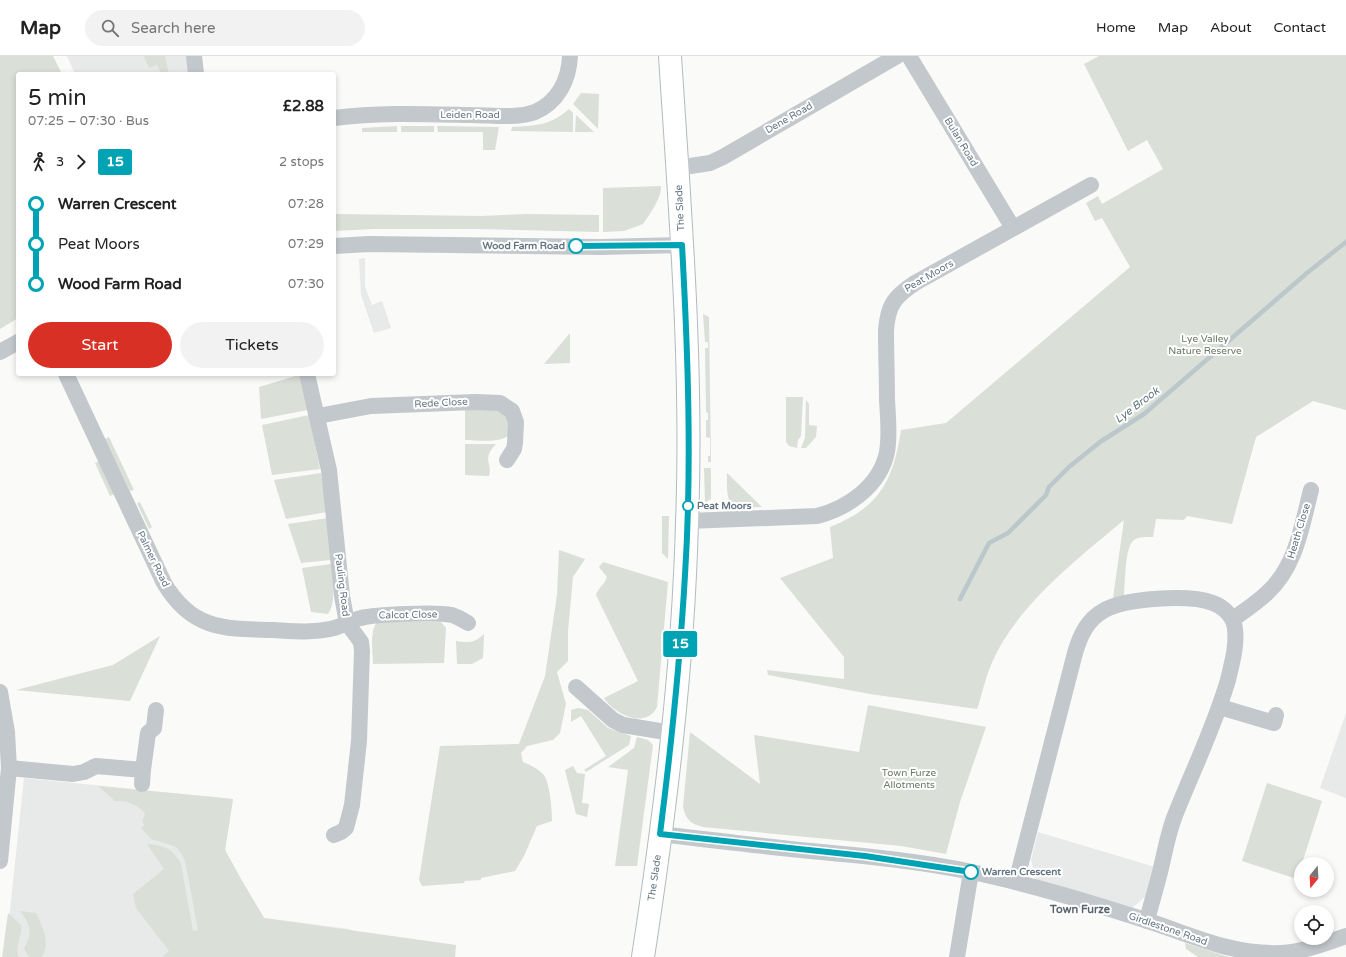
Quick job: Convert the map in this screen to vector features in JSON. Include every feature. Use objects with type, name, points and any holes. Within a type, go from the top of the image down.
[{"type":"main road","name":"The Slade","points":[[643,957],[672,733],[685,582],[688,521],[687,340],[678,168],[670,56]]},
{"type":"street","points":[[194,56],[196,72]]},
{"type":"street","name":"Leiden Road","points":[[336,118],[381,115],[507,115],[535,112],[550,102],[561,90],[568,72],[570,56]]},
{"type":"street","name":"Dene Road","points":[[678,168],[710,163],[723,157],[897,56]]},
{"type":"street","name":"Bulan Road","points":[[909,56],[1013,228]]},
{"type":"street","name":"Peat Moors","points":[[688,521],[817,516],[836,510],[858,497],[877,475],[887,452],[886,330],[887,314],[891,304],[900,292],[915,283],[1091,185]]},
{"type":"street","points":[[336,246],[376,244],[601,247],[682,245]]},
{"type":"street","points":[[0,352],[16,343]]},
{"type":"street","name":"Palmer Road","points":[[67,376],[164,583],[182,608],[206,622],[233,630],[314,631],[332,629],[347,623]]},
{"type":"street","name":"Pauling Road","points":[[308,376],[318,416],[329,470],[342,596],[347,623],[361,642],[362,651],[359,734],[355,784],[346,828],[334,835]]},
{"type":"street","name":"Rede Close","points":[[318,416],[371,406],[475,402],[500,403],[512,411],[516,422],[516,443],[507,460]]},
{"type":"street","name":"Heath Close","points":[[1233,619],[1268,592],[1283,574],[1295,550],[1311,490]]},
{"type":"street","points":[[1016,882],[1078,641],[1092,618],[1114,605],[1125,602],[1169,599],[1198,600],[1213,603],[1233,619],[1235,636],[1234,655],[1220,707],[1204,750],[1173,819],[1146,921]]},
{"type":"street","name":"Calcot Close","points":[[347,623],[377,615],[416,614],[450,615],[468,623]]},
{"type":"street","points":[[576,687],[613,720],[624,725],[672,733]]},
{"type":"street","points":[[0,692],[7,732],[9,768],[0,861]]},
{"type":"street","points":[[1220,707],[1274,723],[1276,715]]},
{"type":"street","points":[[9,768],[73,774],[84,772],[96,766],[142,777],[148,733],[154,728],[156,710]]},
{"type":"street","name":"Girdlestone Road","points":[[660,834],[873,857],[971,872],[1016,882],[1146,921],[1223,947],[1247,951],[1312,952],[1346,936]]},
{"type":"street","points":[[958,957],[971,872]]},
{"type":"shaded area","points":[[67,56],[186,56],[189,72],[74,72]]},
{"type":"shaded area","points":[[365,258],[365,287],[372,305],[382,301],[391,328],[374,333],[361,295],[359,259]]},
{"type":"shaded area","points":[[1346,713],[1346,798],[1320,788]]},
{"type":"shaded area","points":[[24,778],[233,799],[225,850],[264,918],[349,929],[413,957],[5,957]]},
{"type":"shaded area","points":[[1038,832],[1155,867],[1148,894],[1131,909],[1036,881],[1031,860]]},
{"type":"green space","points":[[0,56],[53,56],[61,72],[16,72],[16,319],[0,329]]},
{"type":"green space","points":[[165,56],[169,72],[160,72],[157,65],[149,68],[144,57]]},
{"type":"green space","name":"Lye Valley Nature Reserve","points":[[1099,56],[1346,56],[1346,410],[1313,401],[1256,437],[1232,524],[1187,516],[1184,520],[1156,519],[1153,537],[1142,537],[1132,542],[1128,552],[1124,596],[1113,598],[1124,520],[1086,551],[1048,586],[1015,624],[991,665],[977,709],[870,694],[768,675],[767,670],[844,679],[844,657],[780,578],[833,558],[830,527],[861,511],[881,490],[894,464],[901,430],[946,423],[1130,267],[1102,218],[1095,221],[1086,203],[1098,196],[1102,204],[1163,169],[1147,140],[1128,151],[1084,64]]},
{"type":"green space","points":[[581,93],[599,94],[598,129],[573,104]]},
{"type":"green space","points":[[569,109],[573,113],[573,132],[511,131],[512,127],[542,124],[556,118]]},
{"type":"green space","points":[[576,115],[594,132],[575,132]]},
{"type":"green space","points":[[397,126],[397,132],[362,132],[362,128]]},
{"type":"green space","points":[[401,126],[434,126],[434,132],[401,132]]},
{"type":"green space","points":[[437,126],[499,127],[495,150],[483,150],[483,132],[438,132]]},
{"type":"green space","points":[[661,186],[658,200],[643,224],[624,231],[603,232],[603,188]]},
{"type":"green space","points":[[336,214],[482,216],[526,214],[599,215],[599,232],[477,229],[373,229],[336,231]]},
{"type":"green space","points":[[703,314],[709,317],[711,462],[708,462],[708,456],[710,456],[710,438],[706,437],[706,420],[708,420],[708,413],[706,412],[705,348],[708,348],[708,342],[705,342]]},
{"type":"green space","points":[[570,333],[570,363],[544,364]]},
{"type":"green space","points":[[299,376],[308,410],[261,419],[259,387]]},
{"type":"green space","points":[[786,397],[803,397],[801,436],[798,440],[797,448],[789,446],[786,442]]},
{"type":"green space","points":[[806,400],[809,404],[809,425],[817,426],[816,437],[806,448],[801,448],[805,438]]},
{"type":"green space","points":[[465,407],[486,407],[508,415],[510,434],[501,439],[495,440],[465,440]]},
{"type":"green space","points":[[309,415],[320,469],[272,475],[262,425]]},
{"type":"green space","points":[[109,437],[134,490],[130,491],[105,439]]},
{"type":"green space","points":[[465,444],[496,444],[488,457],[490,472],[489,476],[465,475]]},
{"type":"green space","points":[[100,461],[115,494],[110,496],[95,463]]},
{"type":"green space","points":[[704,468],[711,468],[711,499],[705,503]]},
{"type":"green space","points":[[321,473],[327,512],[286,519],[274,480]]},
{"type":"green space","points":[[727,473],[762,507],[742,507],[736,506],[732,503],[727,493]]},
{"type":"green space","points":[[140,502],[152,527],[149,529],[137,503]]},
{"type":"green space","points":[[662,516],[669,516],[668,559],[662,553]]},
{"type":"green space","points":[[328,518],[331,560],[301,563],[288,524]]},
{"type":"green space","points":[[559,550],[585,559],[573,577],[568,631],[568,661],[557,672],[566,704],[560,733],[553,740],[527,746],[521,753],[523,762],[538,770],[545,778],[550,796],[552,821],[537,826],[524,856],[515,871],[481,878],[481,880],[465,881],[464,883],[422,886],[419,880],[440,746],[519,744],[545,676],[557,595]]},
{"type":"green space","points":[[603,562],[668,582],[657,707],[652,714],[645,718],[630,717],[622,714],[604,698],[638,681],[596,595],[607,577],[599,567]]},
{"type":"green space","points":[[331,564],[333,597],[331,609],[328,614],[311,612],[302,568]]},
{"type":"green space","points":[[378,621],[441,622],[446,628],[444,663],[373,664],[372,635]]},
{"type":"green space","points":[[484,634],[483,658],[472,664],[457,664],[456,641],[471,642]]},
{"type":"green space","points":[[160,636],[130,701],[16,690],[113,665]]},
{"type":"green space","name":"Town Furze Allotments","points":[[868,705],[986,727],[960,802],[946,854],[901,846],[703,827],[692,823],[687,818],[683,807],[690,732],[760,784],[754,735],[859,752]]},
{"type":"green space","points":[[578,708],[588,710],[608,728],[631,736],[629,745],[586,772],[584,770],[606,756],[581,716],[571,722],[571,710]]},
{"type":"green space","points":[[637,737],[648,740],[653,745],[637,866],[615,866],[628,770],[608,767],[634,748]]},
{"type":"green space","points":[[573,766],[577,773],[585,774],[582,803],[589,804],[587,817],[576,814],[565,770]]},
{"type":"green space","points":[[1267,783],[1322,801],[1304,857],[1294,857],[1294,878],[1242,861]]},
{"type":"green space","points":[[98,786],[233,799],[225,850],[264,918],[456,945],[455,957],[164,957],[163,956],[169,951],[136,908],[133,894],[164,869],[147,844],[158,845],[171,851],[181,864],[193,931],[198,930],[185,861],[176,847],[151,839],[141,828],[145,825],[142,822],[145,813],[142,810],[128,802],[115,801]]},
{"type":"green space","points":[[20,911],[36,913],[46,940],[45,952],[42,957],[29,957],[24,949],[29,938],[30,929],[27,921]]},
{"type":"green space","points":[[8,913],[21,925],[21,933],[17,949],[19,957],[2,957]]},
{"type":"green space","points":[[1185,943],[1229,957],[1198,957],[1186,949]]},
{"type":"waterway","name":"Lye Brook","points":[[960,599],[989,543],[1008,533],[1046,495],[1049,487],[1069,467],[1100,442],[1144,414],[1307,273],[1346,242]]},
{"type":"bus line","name":"15","points":[[576,246],[601,247],[667,244],[682,245],[687,340],[688,521],[678,673],[660,834],[865,856],[971,872]]},
{"type":"place","name":"Wood Farm Road","points":[[576,246]]},
{"type":"place","name":"Peat Moors","points":[[688,506]]},
{"type":"place","name":"Warren Crescent","points":[[971,872]]},
{"type":"district","name":"Town Furze","points":[[1080,909]]}]
